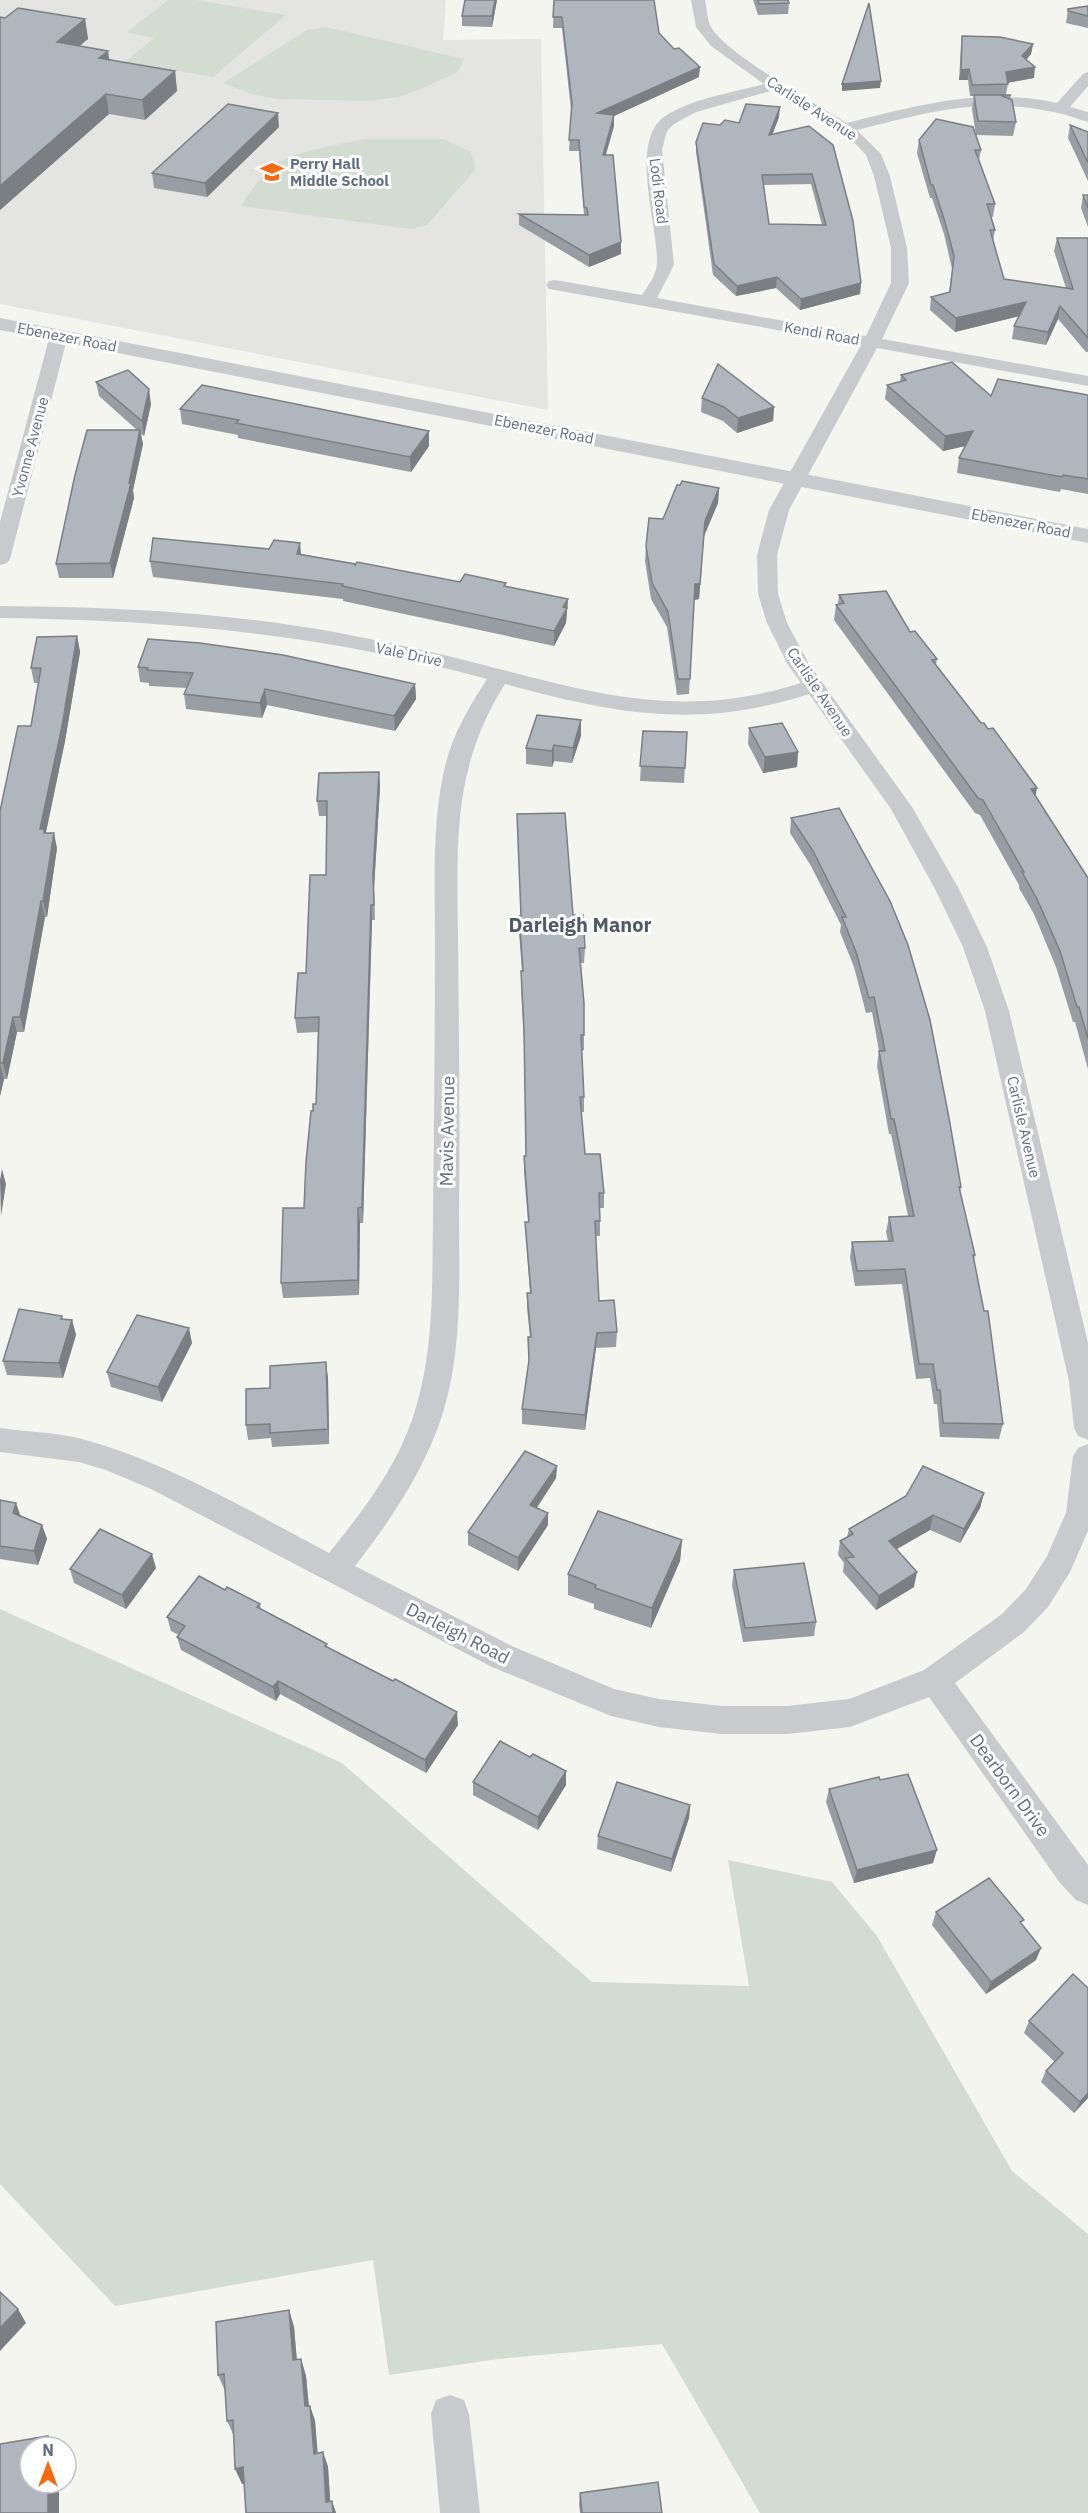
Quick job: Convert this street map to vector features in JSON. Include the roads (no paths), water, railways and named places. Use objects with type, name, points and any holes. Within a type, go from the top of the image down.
[{"type":"street","name":"Carlisle Avenue","points":[[698,0],[703,27],[708,35],[729,53],[845,128],[865,144],[878,162],[899,248],[900,283],[889,310],[779,510],[767,555],[768,594],[787,645],[813,686],[901,807],[923,843],[952,899],[988,982],[1083,1380],[1088,1428]]},
{"type":"street","points":[[1060,109],[1088,77]]},
{"type":"street","name":"Lodi Road","points":[[646,302],[666,266],[654,163],[655,139],[660,130],[669,121],[691,109],[777,85]]},
{"type":"street","points":[[845,128],[920,108],[970,102],[1009,102],[1060,109],[1088,117]]},
{"type":"street","name":"Kendi Road","points":[[555,285],[1088,381]]},
{"type":"street","name":"Ebenezer Road","points":[[0,324],[1088,536]]},
{"type":"street","name":"Yvonne Avenue","points":[[0,560],[59,335]]},
{"type":"street","name":"Vale Drive","points":[[0,612],[121,615],[219,621],[343,640],[620,704],[674,709],[702,709],[748,703],[791,694],[813,686]]},
{"type":"street","name":"Mavis Avenue","points":[[334,1569],[376,1517],[403,1473],[418,1444],[435,1388],[446,1307],[448,1073],[445,986],[448,823],[452,786],[465,740],[478,710],[500,676]]},
{"type":"street","name":"Darleigh Road","points":[[0,1440],[61,1447],[113,1460],[161,1480],[503,1657],[611,1702],[659,1713],[722,1720],[798,1719],[850,1713],[935,1680]]},
{"type":"street","points":[[935,1680],[1013,1623],[1037,1598],[1059,1563],[1081,1513],[1088,1456]]},
{"type":"street","name":"Dearborn Drive","points":[[935,1680],[1072,1872],[1088,1889]]},
{"type":"street","points":[[450,2414],[460,2513]]},
{"type":"place","name":"Perry Hall Middle School","points":[[272,172]]},
{"type":"district","name":"Darleigh Manor","points":[[580,924]]}]
